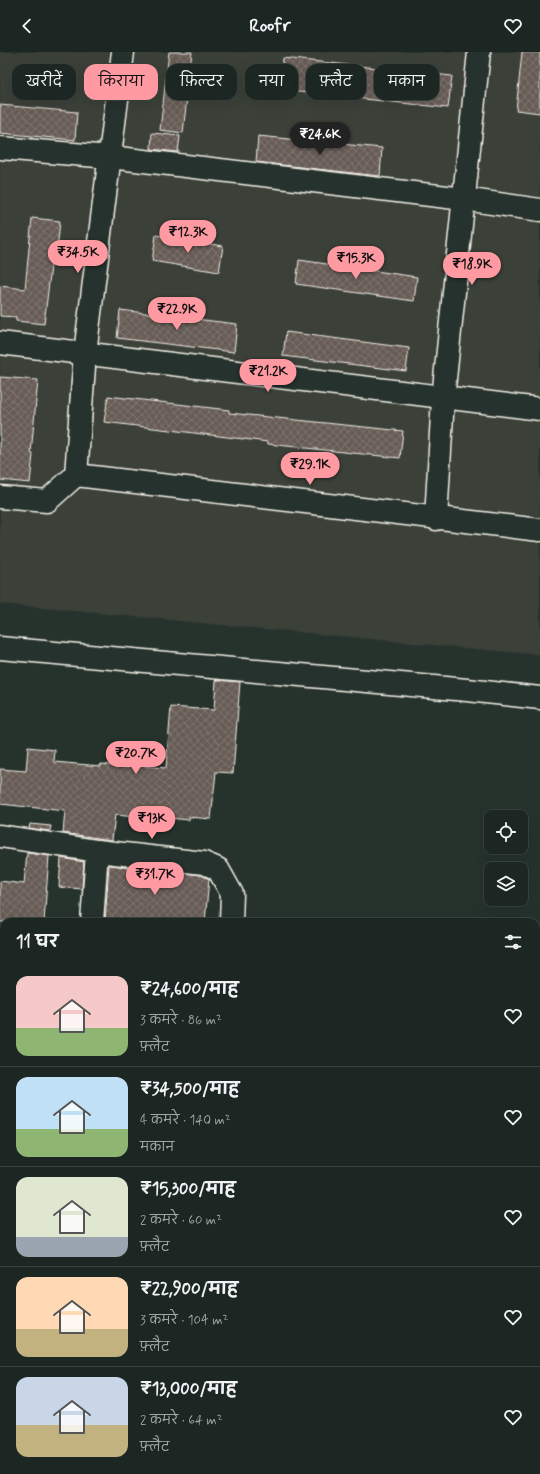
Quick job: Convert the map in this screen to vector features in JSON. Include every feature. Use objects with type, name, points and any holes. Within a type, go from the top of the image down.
[{"type":"street","points":[[0,497],[47,501],[76,474],[85,353],[123,52]]},
{"type":"street","points":[[436,519],[443,398],[478,52]]},
{"type":"street","points":[[0,148],[110,157],[464,199],[540,210]]},
{"type":"street","points":[[0,343],[540,409]]},
{"type":"street","points":[[76,474],[436,519],[540,530]]},
{"type":"street","points":[[0,648],[540,698]]},
{"type":"street","points":[[0,836],[97,851],[204,864],[218,869],[232,894],[231,918]]},
{"type":"street","points":[[92,918],[97,851]]},
{"type":"shaded area","points":[[0,52],[540,52],[540,655],[0,604]]},
{"type":"building","points":[[169,52],[192,52],[191,64],[168,64]]},
{"type":"building","points":[[522,52],[540,52],[540,113],[516,110]]},
{"type":"building","points":[[283,58],[339,64],[306,64],[306,93],[298,92],[298,64],[282,64]]},
{"type":"building","points":[[366,67],[374,68],[374,100],[439,100],[439,75],[452,76],[448,108],[366,99]]},
{"type":"building","points":[[166,78],[166,100],[187,100],[183,133],[160,130]]},
{"type":"building","points":[[0,105],[77,112],[75,140],[0,133]]},
{"type":"building","points":[[152,133],[180,136],[178,152],[151,149]]},
{"type":"building","points":[[258,136],[382,148],[380,176],[256,162]]},
{"type":"building","points":[[32,218],[60,221],[57,250],[53,250],[44,324],[16,321],[16,317],[0,316],[0,286],[25,289]]},
{"type":"building","points":[[156,235],[223,246],[219,272],[152,261]]},
{"type":"building","points":[[299,260],[417,277],[414,301],[296,284]]},
{"type":"building","points":[[120,310],[237,324],[234,352],[117,338]]},
{"type":"building","points":[[286,332],[409,348],[406,371],[283,356]]},
{"type":"building","points":[[0,377],[38,380],[31,453],[33,454],[30,483],[0,480]]},
{"type":"building","points":[[108,396],[229,410],[229,413],[403,431],[400,458],[268,444],[268,442],[104,422]]},
{"type":"building","points":[[216,680],[240,682],[233,773],[216,772],[211,819],[189,817],[189,820],[158,817],[158,819],[115,815],[112,840],[63,833],[65,811],[0,804],[0,769],[26,771],[28,747],[55,750],[54,762],[101,766],[101,764],[129,767],[129,765],[166,768],[171,707],[214,710]]},
{"type":"building","points":[[30,824],[51,826],[50,831],[29,828]]},
{"type":"building","points":[[27,853],[49,856],[44,918],[0,918],[0,881],[24,884]]},
{"type":"building","points":[[61,858],[84,862],[82,889],[59,887]]},
{"type":"building","points":[[109,865],[201,875],[209,879],[205,918],[105,918]]}]
